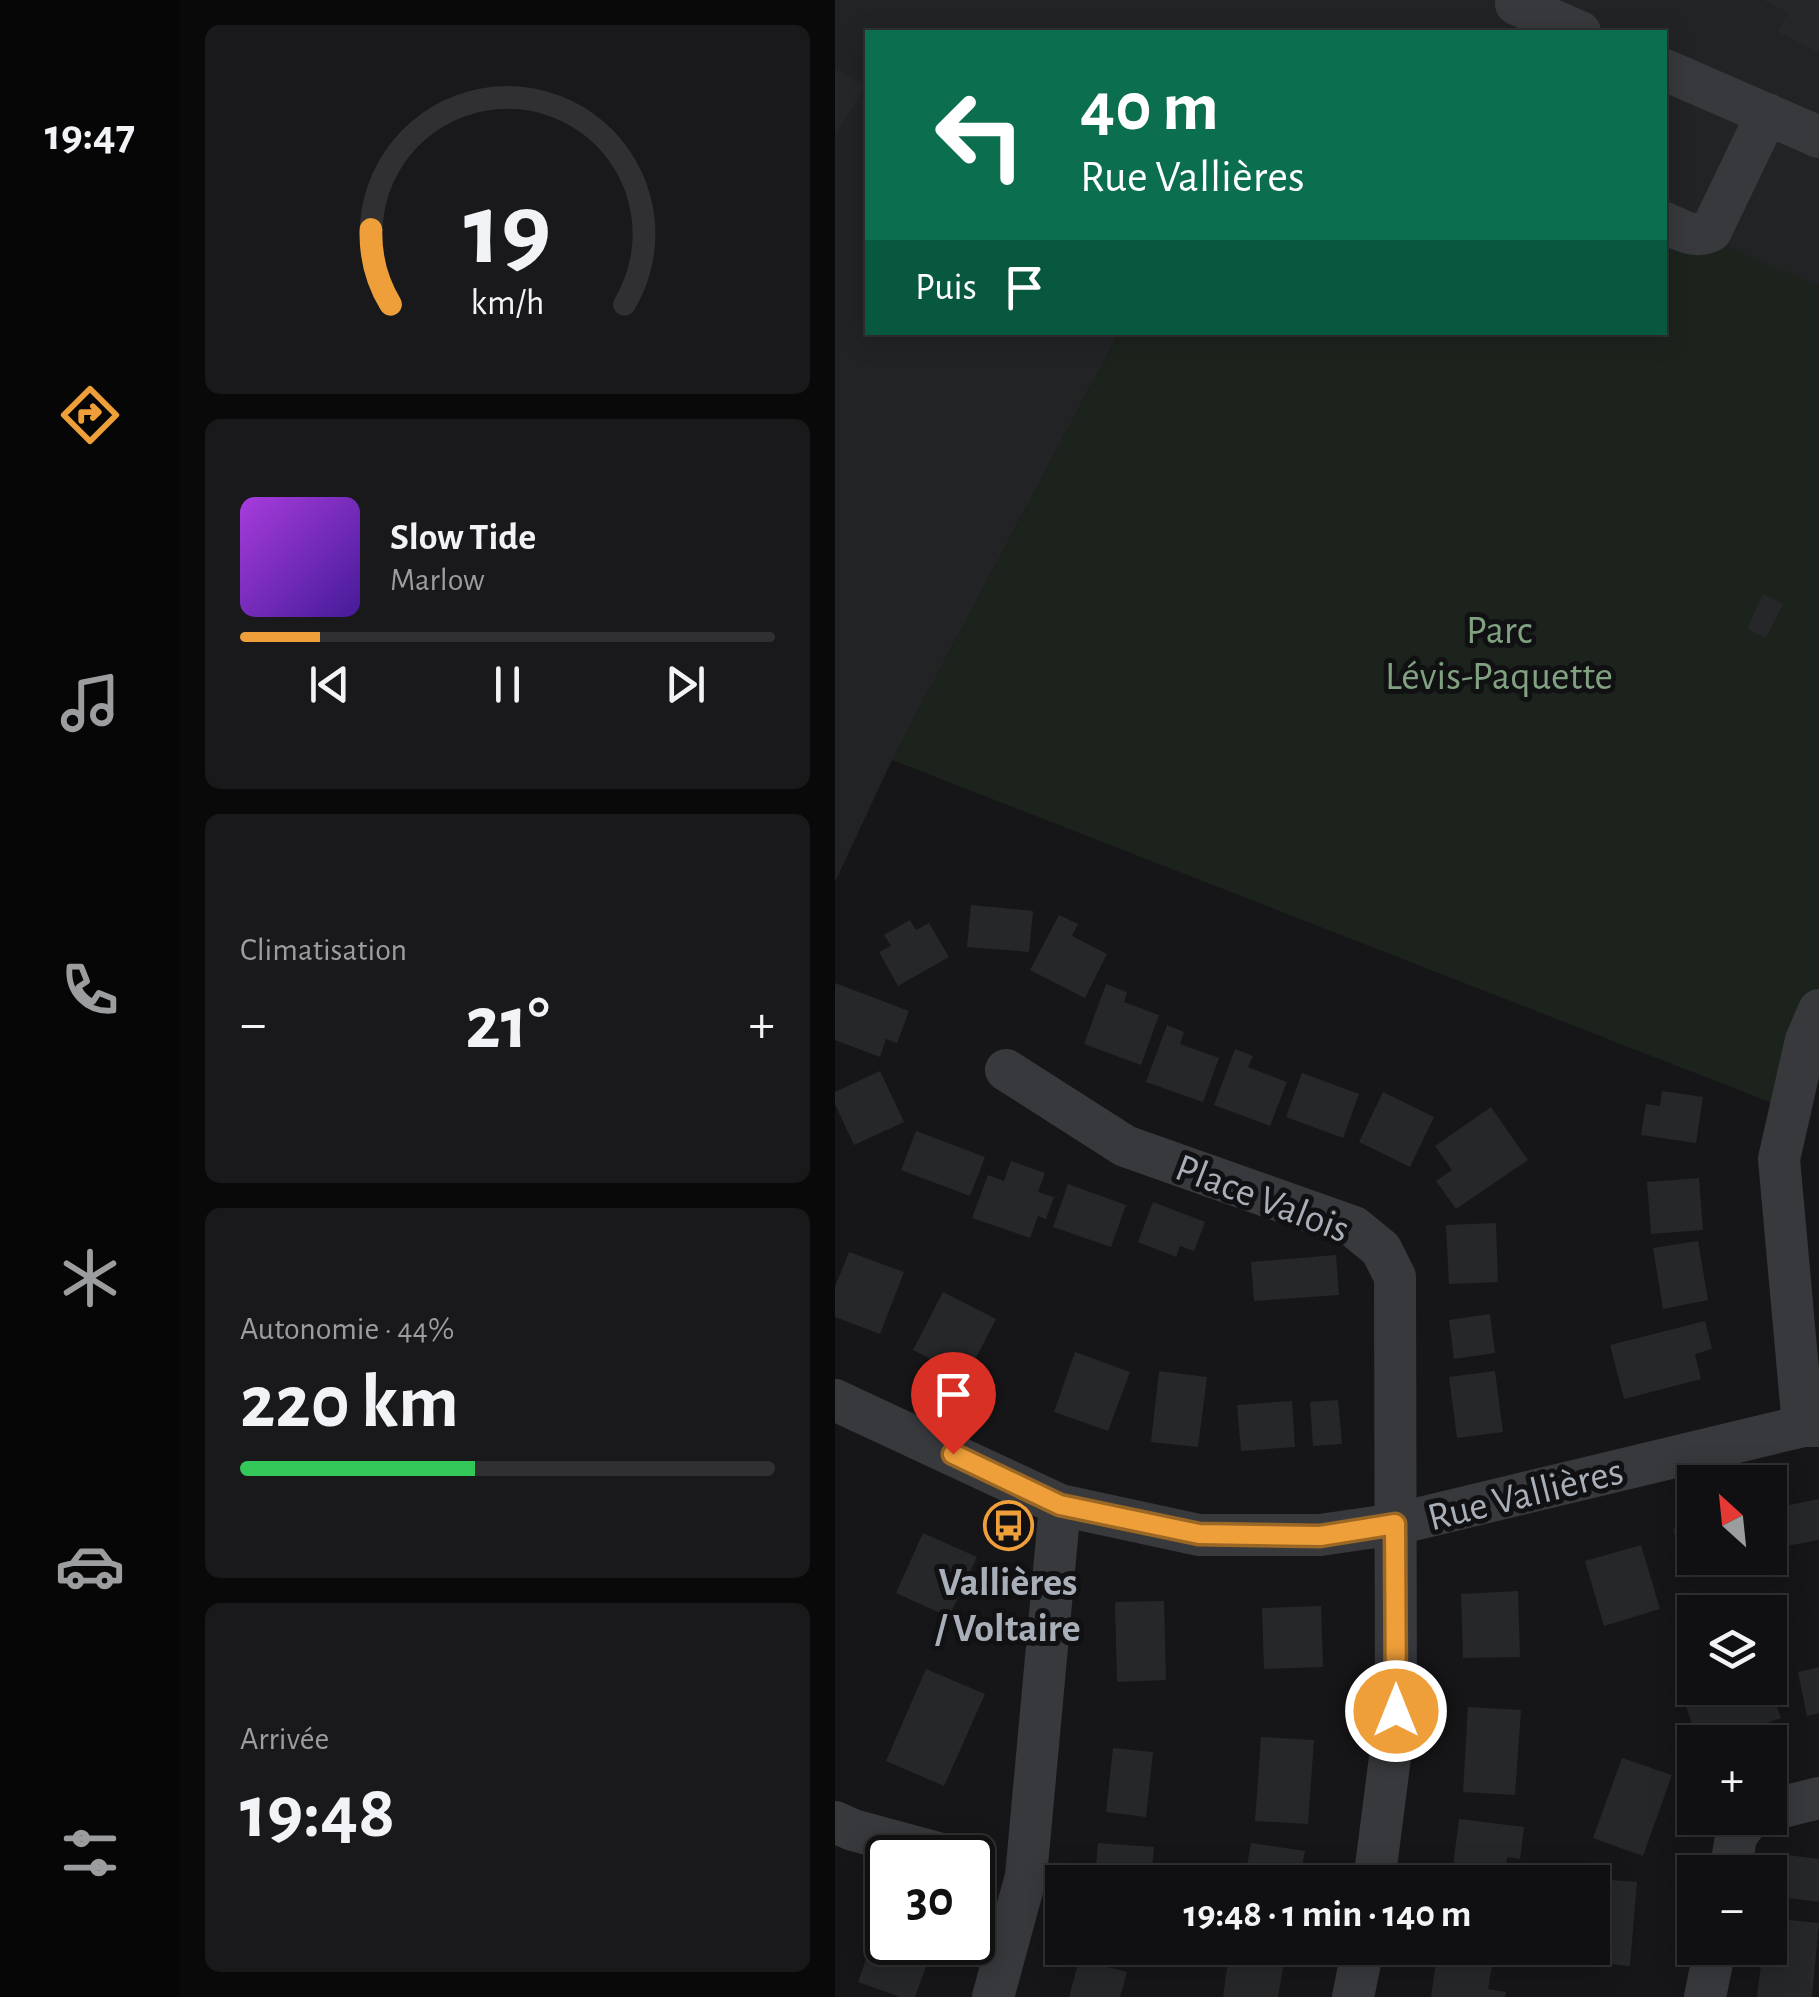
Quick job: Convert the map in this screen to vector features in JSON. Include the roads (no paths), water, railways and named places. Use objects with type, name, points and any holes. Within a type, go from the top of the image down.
[{"type":"street","points":[[1511,12],[1573,30]]},
{"type":"street","points":[[1667,71],[1819,137]]},
{"type":"street","points":[[1667,223],[1693,235],[1711,231],[1767,114]]},
{"type":"street","points":[[1811,1426],[1779,1159],[1806,1040],[1819,1010]]},
{"type":"street","name":"Place Valois","points":[[1006,1070],[1125,1146],[1354,1227],[1381,1249],[1395,1277],[1396,1711],[1376,1865]]},
{"type":"street","name":"Rue Vallières","points":[[835,1400],[1060,1505],[1199,1534],[1320,1536],[1395,1524],[1811,1426]]},
{"type":"street","points":[[993,1997],[1027,1876],[1060,1505]]},
{"type":"street","points":[[1787,1806],[1819,1798]]},
{"type":"street","points":[[835,1822],[871,1835]]},
{"type":"street","points":[[995,1868],[1027,1876]]},
{"type":"street","points":[[1353,1997],[1360,1965]]},
{"type":"street","points":[[1705,1997],[1712,1965]]},
{"type":"place","name":"Vallières / Voltaire","points":[[1008,1526]]},
{"type":"park label","name":"Parc Lévis-Paquette","points":[[1499,652]]}]
